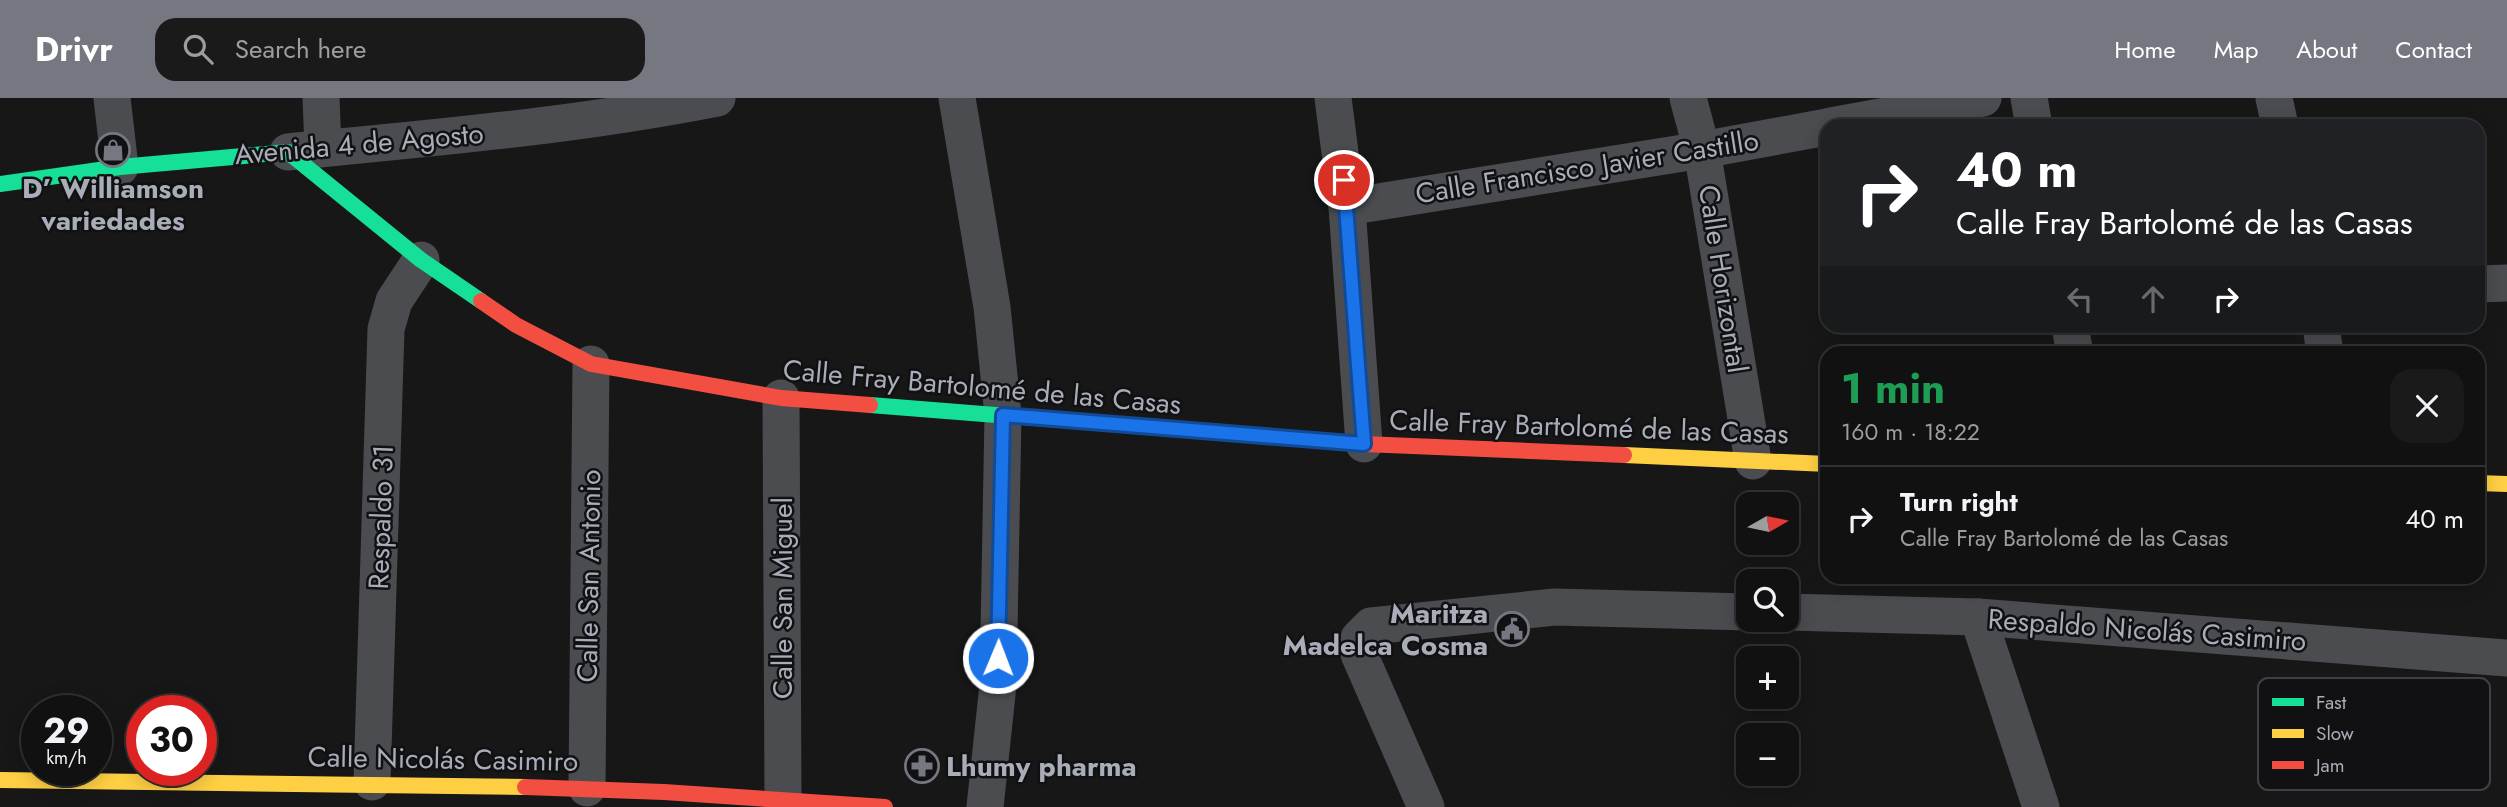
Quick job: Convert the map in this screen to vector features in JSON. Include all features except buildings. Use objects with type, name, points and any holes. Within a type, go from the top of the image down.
[{"type":"main road","name":"Avenida 4 de Agosto","points":[[0,184],[120,167],[305,150]]},
{"type":"main road","name":"Calle Fray Bartolomé de las Casas","points":[[305,150],[421,260],[516,325],[591,365],[781,398],[1364,444],[1820,464]]},
{"type":"main road","points":[[2485,483],[2507,484]]},
{"type":"main road","name":"Calle Nicolás Casimiro","points":[[0,780],[372,782],[587,788],[783,798],[885,807]]},
{"type":"street","points":[[112,98],[120,167]]},
{"type":"street","points":[[305,150],[321,98]]},
{"type":"street","name":"Avenida 4 de Agosto","points":[[305,150],[559,124],[658,110],[717,98]]},
{"type":"street","points":[[957,98],[992,307],[1003,415],[998,685],[985,807]]},
{"type":"street","points":[[1333,98],[1347,207],[1364,444]]},
{"type":"street","name":"Calle Horizontal","points":[[1688,98],[1702,150],[1753,461]]},
{"type":"street","name":"Calle Francisco Javier Castillo","points":[[1868,119],[1983,98]]},
{"type":"street","points":[[2029,98],[2033,119]]},
{"type":"street","points":[[2274,98],[2278,119]]},
{"type":"street","name":"Calle Francisco Javier Castillo","points":[[1347,207],[1702,150],[1820,128]]},
{"type":"street","name":"Respaldo 31","points":[[372,782],[386,329],[394,301],[421,260]]},
{"type":"street","points":[[2485,284],[2507,283]]},
{"type":"street","name":"Calle San Antonio","points":[[587,788],[591,365]]},
{"type":"street","name":"Calle San Miguel","points":[[781,398],[783,798]]},
{"type":"street","points":[[1426,807],[1359,654],[1359,638],[1371,626],[1555,607],[1736,612]]},
{"type":"street","name":"Respaldo Nicolás Casimiro","points":[[1799,612],[1978,617],[2507,658]]},
{"type":"street","points":[[1978,617],[2042,807]]},
{"type":"traffic: fast","points":[[0,184],[120,167],[288,152],[421,260],[481,301]]},
{"type":"traffic: fast","points":[[870,405],[1200,431]]},
{"type":"traffic: slow","points":[[1624,455],[1820,464]]},
{"type":"traffic: slow","points":[[2485,483],[2507,484]]},
{"type":"traffic: slow","points":[[0,780],[525,787]]},
{"type":"traffic: jam","points":[[481,301],[516,325],[591,364],[781,398],[870,405]]},
{"type":"traffic: jam","points":[[1200,431],[1364,444],[1624,455]]},
{"type":"traffic: jam","points":[[525,787],[664,792],[885,807]]},
{"type":"place","name":"D’ Williamson variedades","points":[[113,150]]},
{"type":"place","name":"Maritza Madelca Cosma","points":[[1512,629]]},
{"type":"place","name":"Lhumy pharma","points":[[922,766]]},
{"type":"route","points":[[998,658],[1003,415],[1364,444],[1344,180]]}]
